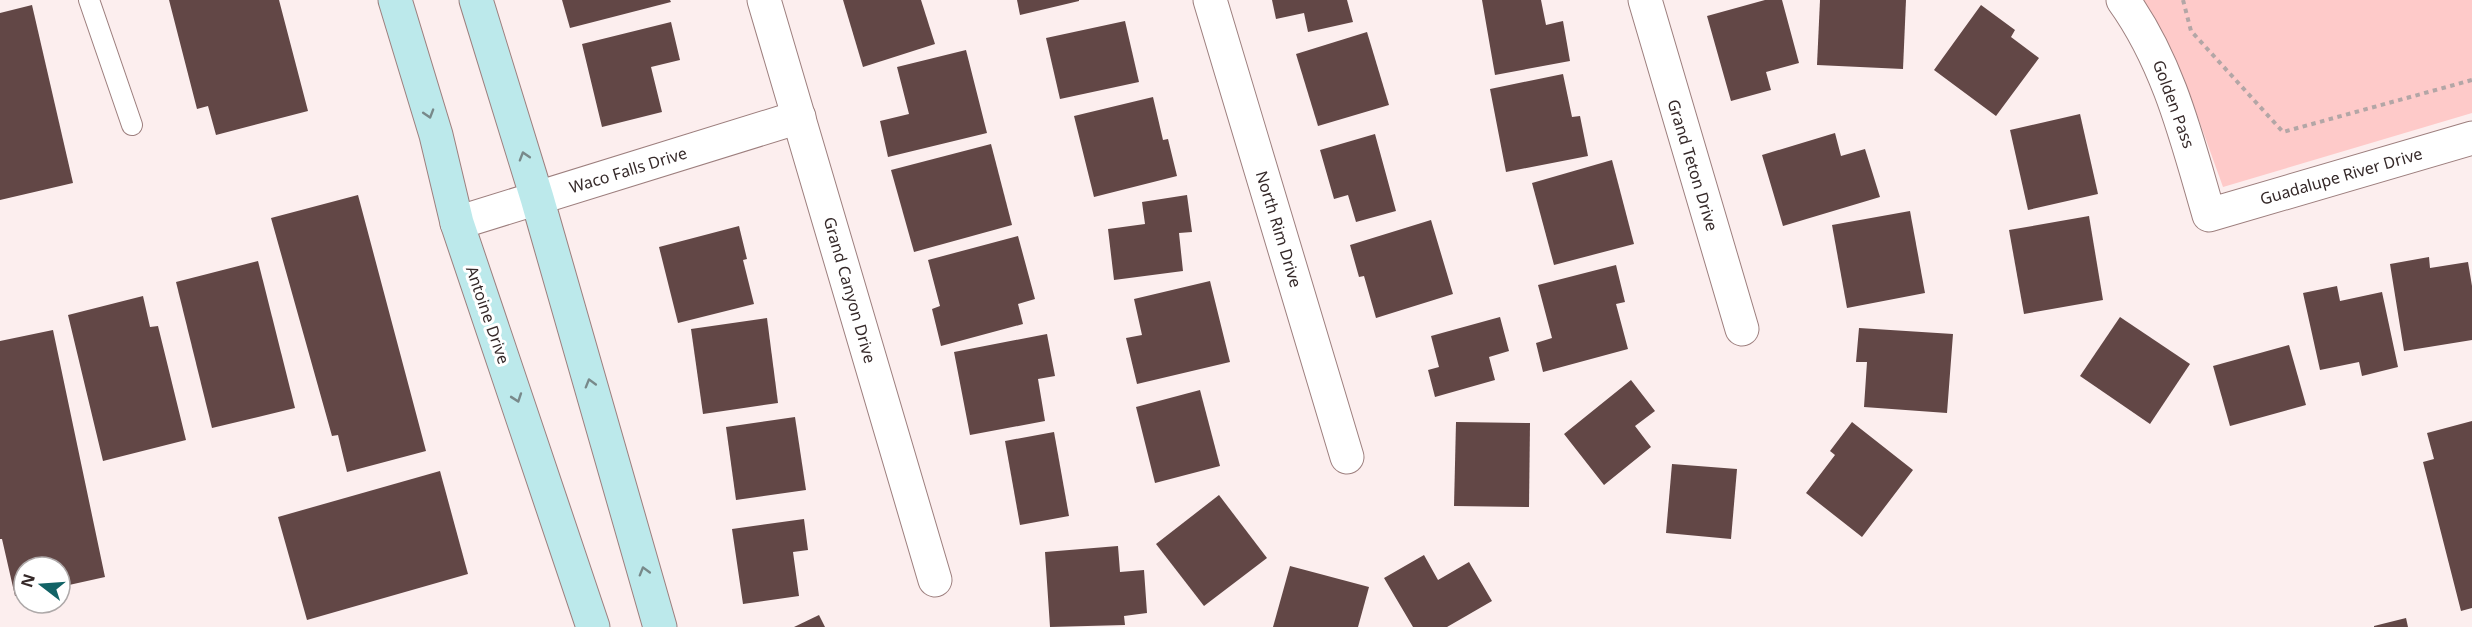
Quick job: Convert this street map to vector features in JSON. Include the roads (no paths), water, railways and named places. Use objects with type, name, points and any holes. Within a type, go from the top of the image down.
[{"type":"main road","name":"Antoine Drive","points":[[395,0],[436,135],[457,223],[593,627]]},
{"type":"main road","points":[[476,0],[537,198],[660,627]]},
{"type":"street","name":"Grand Canyon Drive","points":[[764,0],[935,580]]},
{"type":"street","name":"North Rim Drive","points":[[1210,0],[1347,457]]},
{"type":"street","name":"Grand Teton Drive","points":[[1644,0],[1742,329]]},
{"type":"street","name":"Golden Pass","points":[[2123,0],[2139,22],[2156,55],[2182,121],[2209,215]]},
{"type":"street","name":"Waco Falls Drive","points":[[457,223],[799,117]]},
{"type":"street","name":"Guadalupe River Drive","points":[[2209,215],[2472,138]]},
{"type":"lane","points":[[89,0],[132,125]]}]
